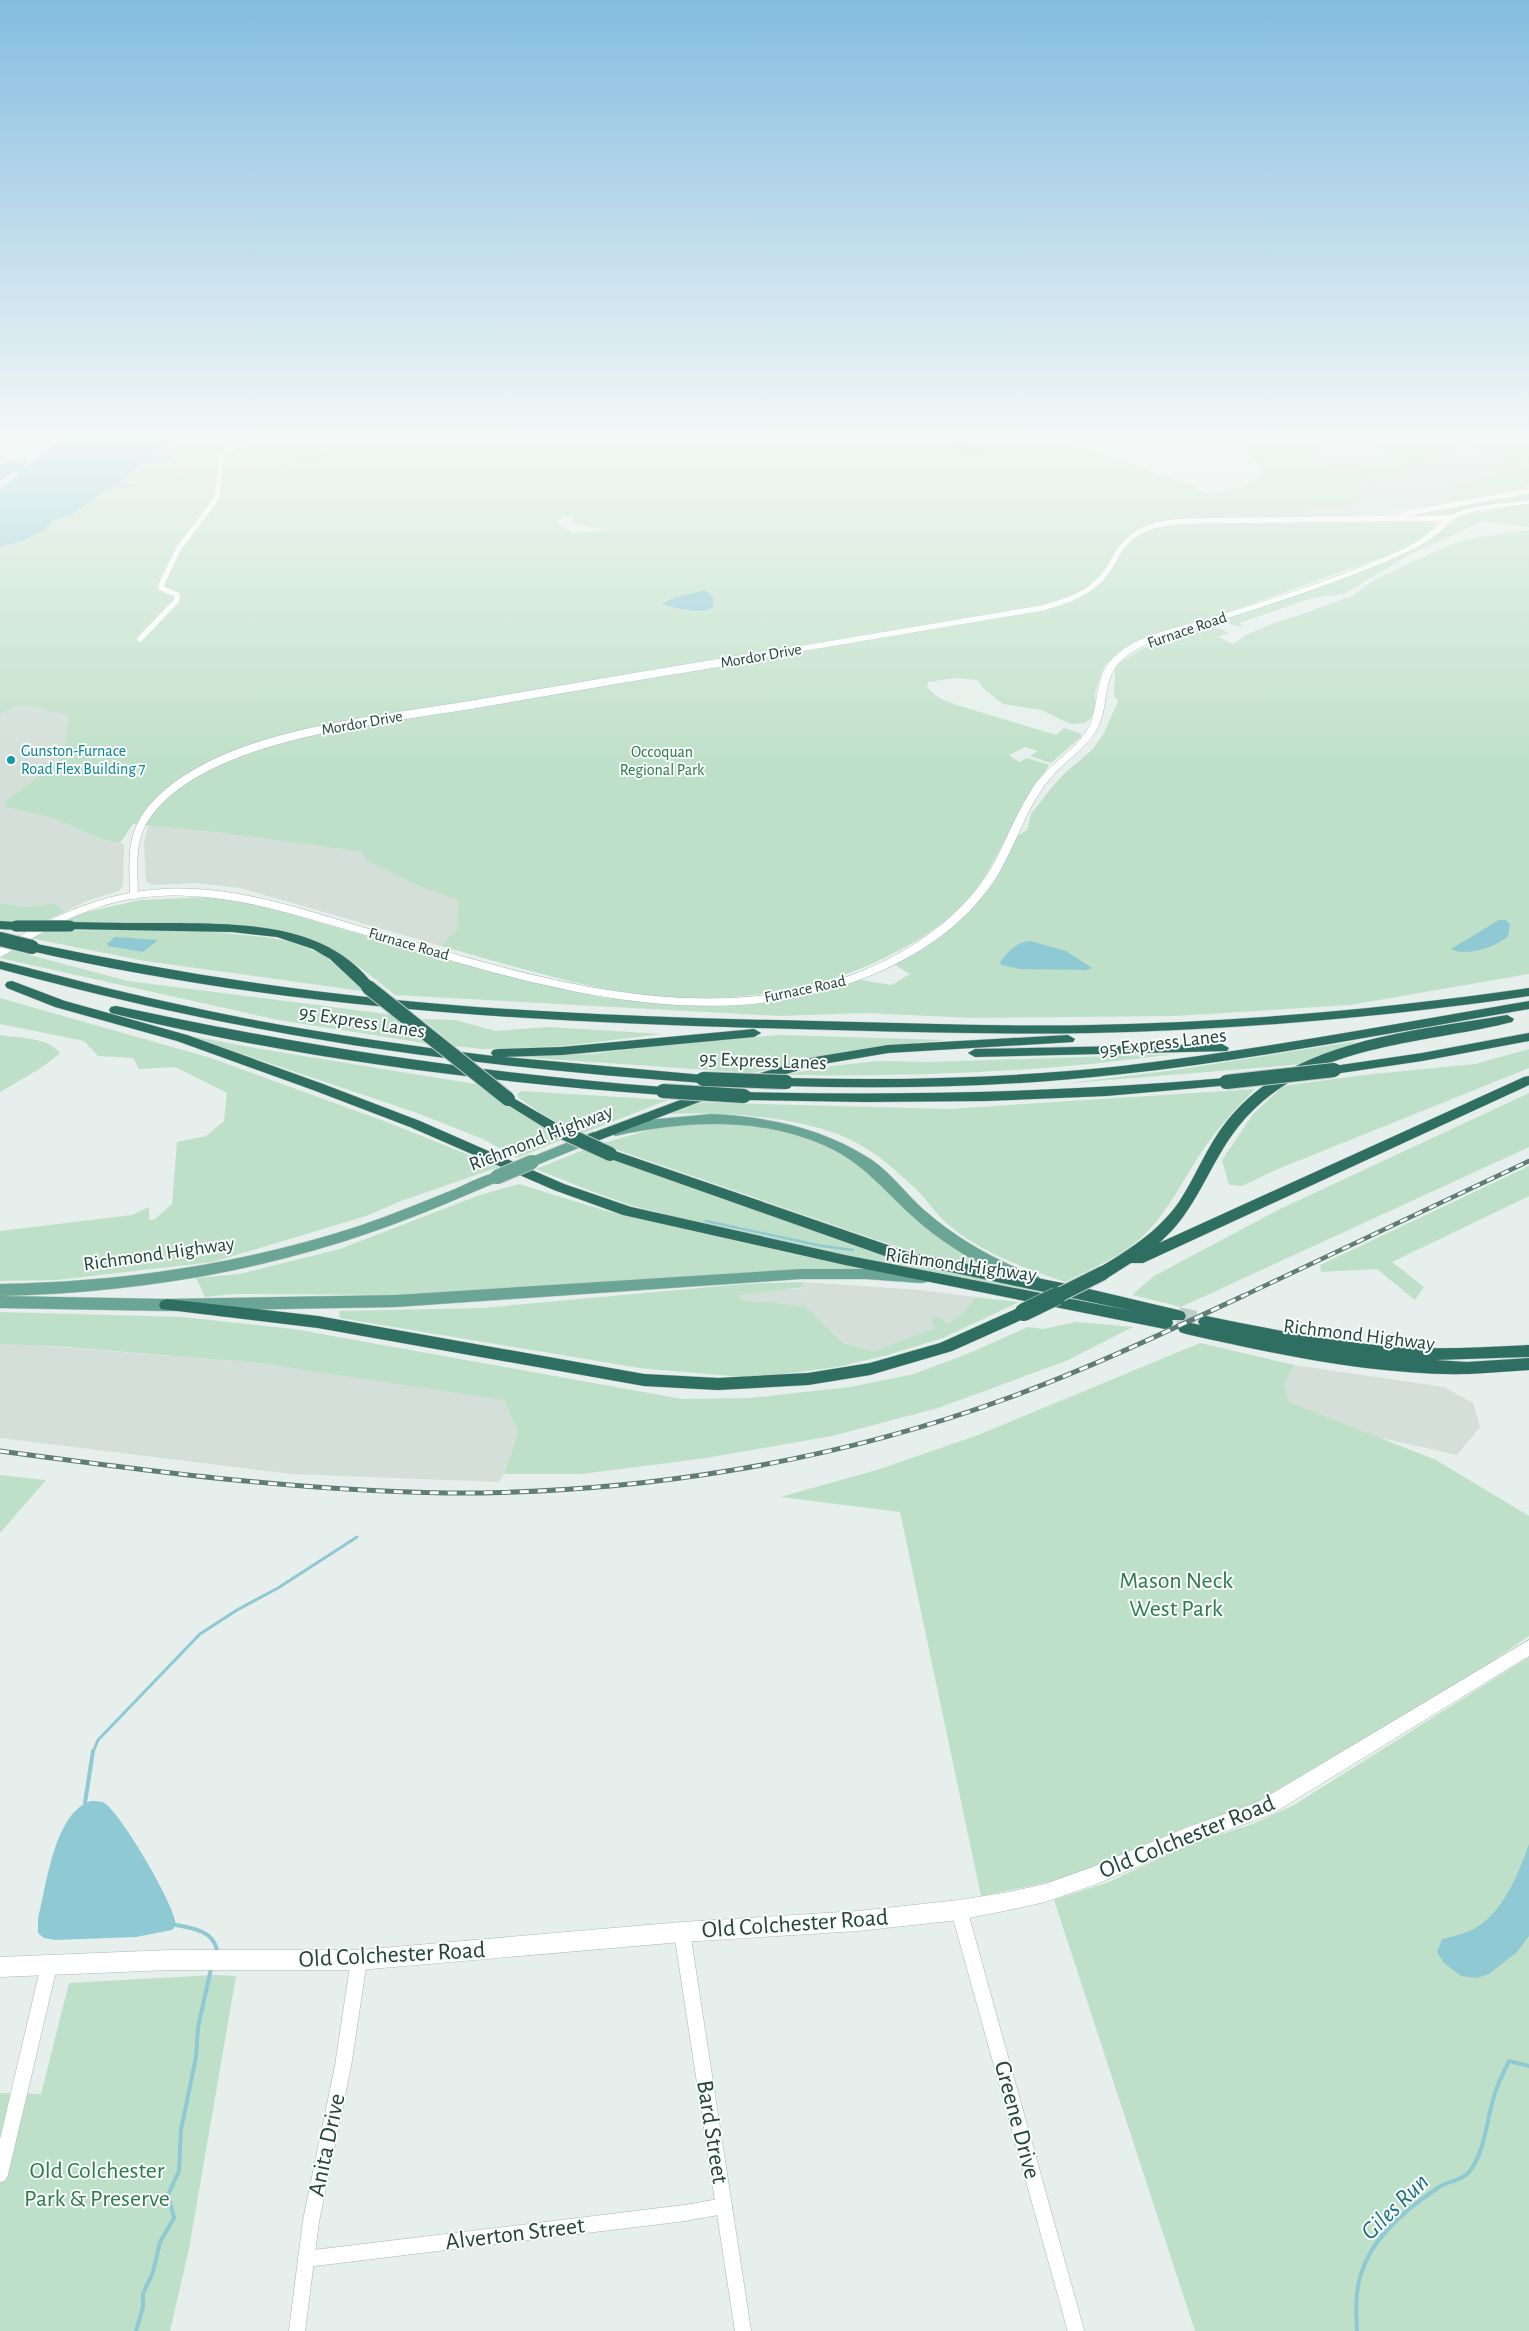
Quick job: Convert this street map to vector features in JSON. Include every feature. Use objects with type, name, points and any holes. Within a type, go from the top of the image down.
[{"type":"highway","points":[[0,925],[221,928],[270,933],[299,940],[335,956],[368,987],[508,1099],[558,1130],[610,1154],[904,1257],[1045,1286]]},
{"type":"highway","points":[[0,939],[136,968],[240,986],[409,1006],[589,1018],[855,1026],[1052,1029],[1258,1022],[1395,1010],[1529,992]]},
{"type":"highway","name":"95 Express Lanes","points":[[1,961],[71,985],[249,1024],[388,1048],[536,1066],[703,1079],[787,1075],[926,1083],[1061,1076],[1194,1061],[1529,1005]]},
{"type":"highway","points":[[6,983],[182,1025],[349,1056],[506,1078],[744,1096],[864,1098],[986,1097],[1093,1092],[1226,1082],[1334,1070],[1529,1037]]},
{"type":"highway","points":[[6,983],[60,1004],[182,1038],[326,1091],[415,1124],[558,1186],[603,1203],[654,1218],[845,1260],[957,1282]]},
{"type":"highway","points":[[1103,1273],[1142,1249],[1173,1222],[1233,1123],[1257,1097],[1293,1073],[1332,1056],[1370,1044],[1529,1015]]},
{"type":"highway","points":[[592,1138],[679,1103],[787,1075],[843,1056],[902,1047],[1206,1033],[1258,1022]]},
{"type":"highway","points":[[388,1048],[540,1054],[724,1034],[855,1026]]},
{"type":"highway","points":[[787,1075],[827,1061],[882,1056],[1209,1048],[1314,1041]]},
{"type":"highway","points":[[167,1305],[318,1322],[644,1380],[718,1384],[808,1379],[870,1369],[946,1347],[1024,1312],[1103,1273],[1199,1233],[1417,1130],[1529,1080]]},
{"type":"highway","name":"Richmond Highway","points":[[957,1282],[1183,1322],[1383,1351],[1452,1354],[1529,1351]]},
{"type":"highway","name":"Richmond Highway","points":[[1045,1286],[1183,1322],[1240,1340],[1376,1363],[1467,1368],[1529,1364]]},
{"type":"main road","name":"Furnace Road","points":[[1,961],[55,920],[134,895],[199,892],[237,896],[528,979],[612,996],[674,1000],[742,1000],[788,995],[828,986],[870,971],[916,946],[945,925],[981,891],[996,868],[1044,780],[1092,730],[1098,715],[1107,672],[1120,658],[1148,642],[1176,630],[1246,609],[1387,559],[1411,547]]},
{"type":"main road","name":"Richmond Highway","points":[[0,1290],[104,1285],[190,1273],[254,1261],[372,1226],[592,1138],[641,1125],[693,1118],[753,1122],[806,1134],[833,1144],[867,1164],[891,1184],[925,1220],[962,1246],[1001,1267],[1045,1286]]},
{"type":"main road","name":"Richmond Highway","points":[[0,1302],[167,1305],[396,1301],[833,1273],[957,1282]]},
{"type":"main road","name":"Old Colchester Road","points":[[0,1967],[170,1960],[359,1960],[682,1932],[836,1923],[959,1910],[1045,1893],[1094,1876],[1190,1835],[1265,1808],[1529,1647]]},
{"type":"street","points":[[140,638],[177,600],[175,593],[161,588],[180,547]]},
{"type":"street","name":"Mordor Drive","points":[[134,895],[132,848],[138,830],[152,809],[178,786],[203,770],[234,754],[268,742],[327,729],[1042,608],[1069,599],[1091,588],[1102,579],[1123,547]]},
{"type":"street","name":"Greene Drive","points":[[959,1910],[1076,2331]]},
{"type":"street","name":"Bard Street","points":[[682,1932],[744,2331]]},
{"type":"street","name":"Anita Drive","points":[[297,2331],[316,2193],[343,2066],[359,1960]]},
{"type":"street","points":[[0,2174],[49,1966]]},
{"type":"street","name":"Alverton Street","points":[[306,2259],[685,2213],[724,2206]]},
{"type":"shaded area","points":[[16,706],[31,706],[69,716],[63,757],[6,801],[5,807],[52,818],[107,841],[124,844],[123,886],[119,891],[87,901],[64,912],[55,903],[27,907],[0,903],[0,715]]},
{"type":"shaded area","points":[[148,825],[362,852],[456,899],[458,903],[457,929],[441,946],[240,888],[196,883],[153,885],[146,882],[144,842]]},
{"type":"shaded area","points":[[803,1282],[920,1290],[975,1297],[962,1314],[947,1324],[874,1351],[845,1343],[806,1307],[772,1302],[742,1301],[739,1294],[803,1288]]},
{"type":"shaded area","points":[[9,1343],[258,1363],[457,1391],[504,1400],[518,1432],[504,1474],[499,1482],[291,1474],[0,1438],[0,1344]]},
{"type":"shaded area","points":[[1294,1365],[1444,1387],[1473,1403],[1480,1427],[1457,1455],[1377,1437],[1289,1402],[1285,1383]]},
{"type":"green space","name":"Occoquan Regional Park","points":[[0,547],[1407,547],[1397,552],[1203,621],[1158,633],[1120,653],[1104,666],[1095,692],[1095,707],[1091,718],[1084,723],[1070,724],[1042,710],[1003,704],[983,688],[978,680],[956,678],[928,682],[927,687],[930,691],[953,704],[1056,735],[1064,728],[1081,734],[1081,737],[1051,763],[1030,756],[1038,751],[1025,747],[1009,755],[1019,762],[1027,758],[1049,765],[977,887],[959,909],[930,932],[888,956],[855,971],[820,982],[748,996],[710,998],[637,994],[601,988],[521,969],[441,946],[457,929],[458,903],[456,899],[424,888],[366,860],[362,852],[215,832],[133,824],[120,843],[107,841],[52,818],[5,807],[6,801],[63,757],[69,716],[31,706],[16,706],[0,715]]},
{"type":"green space","points":[[1414,547],[1427,547],[1407,556],[1344,594],[1312,598],[1239,623],[1244,626],[1240,627],[1222,621],[1222,619],[1377,565]]},
{"type":"green space","points":[[1445,547],[1529,547],[1529,974],[1350,1005],[1175,1016],[973,1018],[865,1013],[780,1016],[395,995],[364,970],[342,956],[318,943],[291,933],[260,927],[229,925],[59,922],[87,912],[140,900],[208,897],[257,904],[458,963],[604,998],[721,1005],[808,995],[860,980],[892,985],[910,974],[895,965],[977,901],[989,889],[1017,836],[1027,830],[1031,814],[1065,773],[1093,749],[1104,733],[1118,701],[1114,695],[1115,668],[1120,662],[1173,634],[1196,627],[1206,626],[1228,632],[1218,637],[1233,644],[1248,634],[1282,620],[1352,596],[1374,580]]},
{"type":"green space","points":[[0,903],[27,907],[55,903],[64,912],[41,923],[0,922]]},
{"type":"green space","points":[[43,930],[203,931],[265,937],[291,942],[322,954],[369,992],[145,961],[30,938]]},
{"type":"green space","points":[[11,950],[128,981],[395,1015],[436,1045],[278,1020],[0,958]]},
{"type":"green space","points":[[0,998],[211,1058],[384,1121],[499,1167],[401,1201],[366,1216],[213,1262],[56,1280],[0,1281],[0,1231],[132,1215],[149,1207],[149,1220],[154,1220],[172,1204],[177,1142],[206,1136],[224,1121],[227,1093],[175,1067],[139,1069],[133,1058],[98,1056],[84,1041],[0,1024]]},
{"type":"green space","points":[[422,1019],[455,1020],[496,1031],[549,1027],[662,1034],[564,1046],[482,1049],[455,1046]]},
{"type":"green space","points":[[0,1035],[40,1041],[55,1048],[60,1053],[41,1068],[0,1092]]},
{"type":"green space","points":[[186,1035],[481,1085],[564,1139],[517,1158],[483,1139],[417,1113]]},
{"type":"green space","points":[[781,1035],[946,1040],[881,1046],[752,1073],[503,1056],[592,1054],[694,1041]]},
{"type":"green space","points":[[1358,1041],[1305,1064],[1060,1084],[1175,1070]]},
{"type":"green space","points":[[1529,1049],[1529,1068],[1278,1169],[1242,1186],[1229,1185],[1222,1160],[1253,1114],[1283,1086],[1364,1075],[1475,1064]]},
{"type":"green space","points":[[1175,1054],[1077,1065],[980,1072],[883,1075],[785,1075],[823,1067],[877,1061],[929,1062]]},
{"type":"green space","points":[[1255,1089],[1234,1111],[1203,1150],[1153,1226],[1126,1250],[1065,1282],[1004,1259],[975,1244],[945,1221],[918,1191],[884,1161],[862,1146],[841,1136],[818,1128],[765,1118],[738,1115],[662,1114],[691,1102],[949,1109]]},
{"type":"green space","points":[[521,1091],[668,1100],[581,1134],[548,1118],[519,1098],[517,1094]]},
{"type":"green space","points":[[1529,1093],[1529,1147],[1181,1307],[1132,1295],[1154,1276],[1282,1208]]},
{"type":"green space","points":[[707,1123],[760,1126],[814,1140],[861,1163],[890,1192],[1014,1277],[918,1253],[874,1239],[600,1144],[660,1127]]},
{"type":"green space","points":[[586,1149],[870,1251],[1171,1318],[850,1256],[692,1221],[633,1206],[536,1169]]},
{"type":"green space","points":[[1529,1166],[1529,1196],[1392,1262],[1424,1287],[1415,1300],[1377,1269],[1321,1272],[1320,1265]]},
{"type":"green space","points":[[519,1184],[603,1210],[806,1257],[895,1273],[417,1295],[235,1294],[205,1297],[196,1278],[239,1274],[340,1249],[477,1196]]},
{"type":"green space","points":[[803,1282],[804,1287],[739,1295],[743,1301],[772,1302],[806,1307],[844,1343],[874,1351],[935,1328],[931,1321],[932,1317],[940,1317],[947,1324],[962,1314],[975,1297],[1019,1302],[943,1338],[888,1355],[837,1367],[753,1378],[639,1368],[340,1318],[339,1311],[482,1308],[743,1284]]},
{"type":"green space","points":[[0,1312],[182,1317],[294,1329],[682,1399],[750,1398],[850,1387],[914,1374],[967,1354],[1028,1327],[1043,1329],[1076,1322],[1133,1327],[1066,1361],[938,1408],[832,1436],[706,1458],[582,1474],[504,1474],[518,1432],[504,1400],[258,1363],[54,1346],[0,1344]]},
{"type":"green space","name":"Mason Neck West Park","points":[[1200,1343],[1294,1365],[1285,1383],[1289,1402],[1436,1460],[1529,1516],[1529,1636],[1474,1674],[1274,1796],[1186,1827],[1116,1860],[1050,1882],[981,1896],[900,1512],[780,1497],[880,1469],[978,1435]]},
{"type":"green space","points":[[0,1475],[46,1480],[0,1533]]},
{"type":"green space","points":[[1529,1657],[1529,2331],[1195,2331],[1054,1900],[1109,1882],[1188,1845],[1253,1824],[1294,1805]]},
{"type":"green space","name":"Old Colchester Park & Preserve","points":[[214,1975],[236,1976],[189,2249],[170,2331],[0,2331],[0,2093],[41,2094],[69,1983]]},
{"type":"water","points":[[705,590],[713,597],[713,607],[708,610],[695,611],[662,604],[676,597]]},
{"type":"water","points":[[1499,920],[1506,920],[1510,924],[1508,936],[1503,940],[1481,950],[1464,952],[1451,949]]},
{"type":"water","points":[[115,937],[158,940],[143,952],[108,946],[107,944]]},
{"type":"water","points":[[1030,941],[1066,951],[1092,968],[1086,970],[1020,969],[1001,965],[1000,962],[1013,948],[1021,943]]},
{"type":"water","points":[[91,1801],[106,1804],[114,1812],[147,1862],[173,1914],[176,1925],[172,1930],[136,1937],[55,1940],[44,1938],[38,1933],[38,1919],[49,1869],[60,1834],[78,1808]]},
{"type":"water","points":[[1529,1844],[1529,1936],[1517,1952],[1489,1974],[1477,1978],[1461,1976],[1444,1963],[1437,1952],[1442,1939],[1472,1930],[1492,1914],[1508,1892]]},
{"type":"waterway","points":[[706,1221],[822,1246],[853,1250]]},
{"type":"waterway","points":[[93,1752],[98,1740],[200,1634],[237,1610],[278,1588],[357,1537]]},
{"type":"waterway","points":[[85,1803],[93,1751]]},
{"type":"waterway","points":[[176,1925],[195,1929],[207,1935],[211,1938],[217,1950]]},
{"type":"waterway","points":[[136,2331],[143,2307],[143,2294],[153,2272],[160,2242],[174,2218],[168,2195],[179,2171],[181,2130],[196,2057],[198,2027],[211,1969]]},
{"type":"waterway","name":"Giles Run","points":[[1357,2331],[1356,2302],[1359,2281],[1373,2248],[1392,2224],[1416,2204],[1439,2187],[1463,2177],[1469,2172],[1479,2156],[1494,2095],[1509,2061],[1529,2066]]},
{"type":"tunnel","points":[[1178,1316],[1201,1321]]},
{"type":"railway","points":[[1241,1297],[1529,1161]]},
{"type":"railway","points":[[0,1451],[223,1479],[391,1491],[447,1493],[518,1492],[590,1488],[661,1481],[803,1457],[941,1421],[1068,1375],[1243,1296]]},
{"type":"place","name":"Gunston-Furnace Road Flex Building 7","points":[[11,760]]}]
